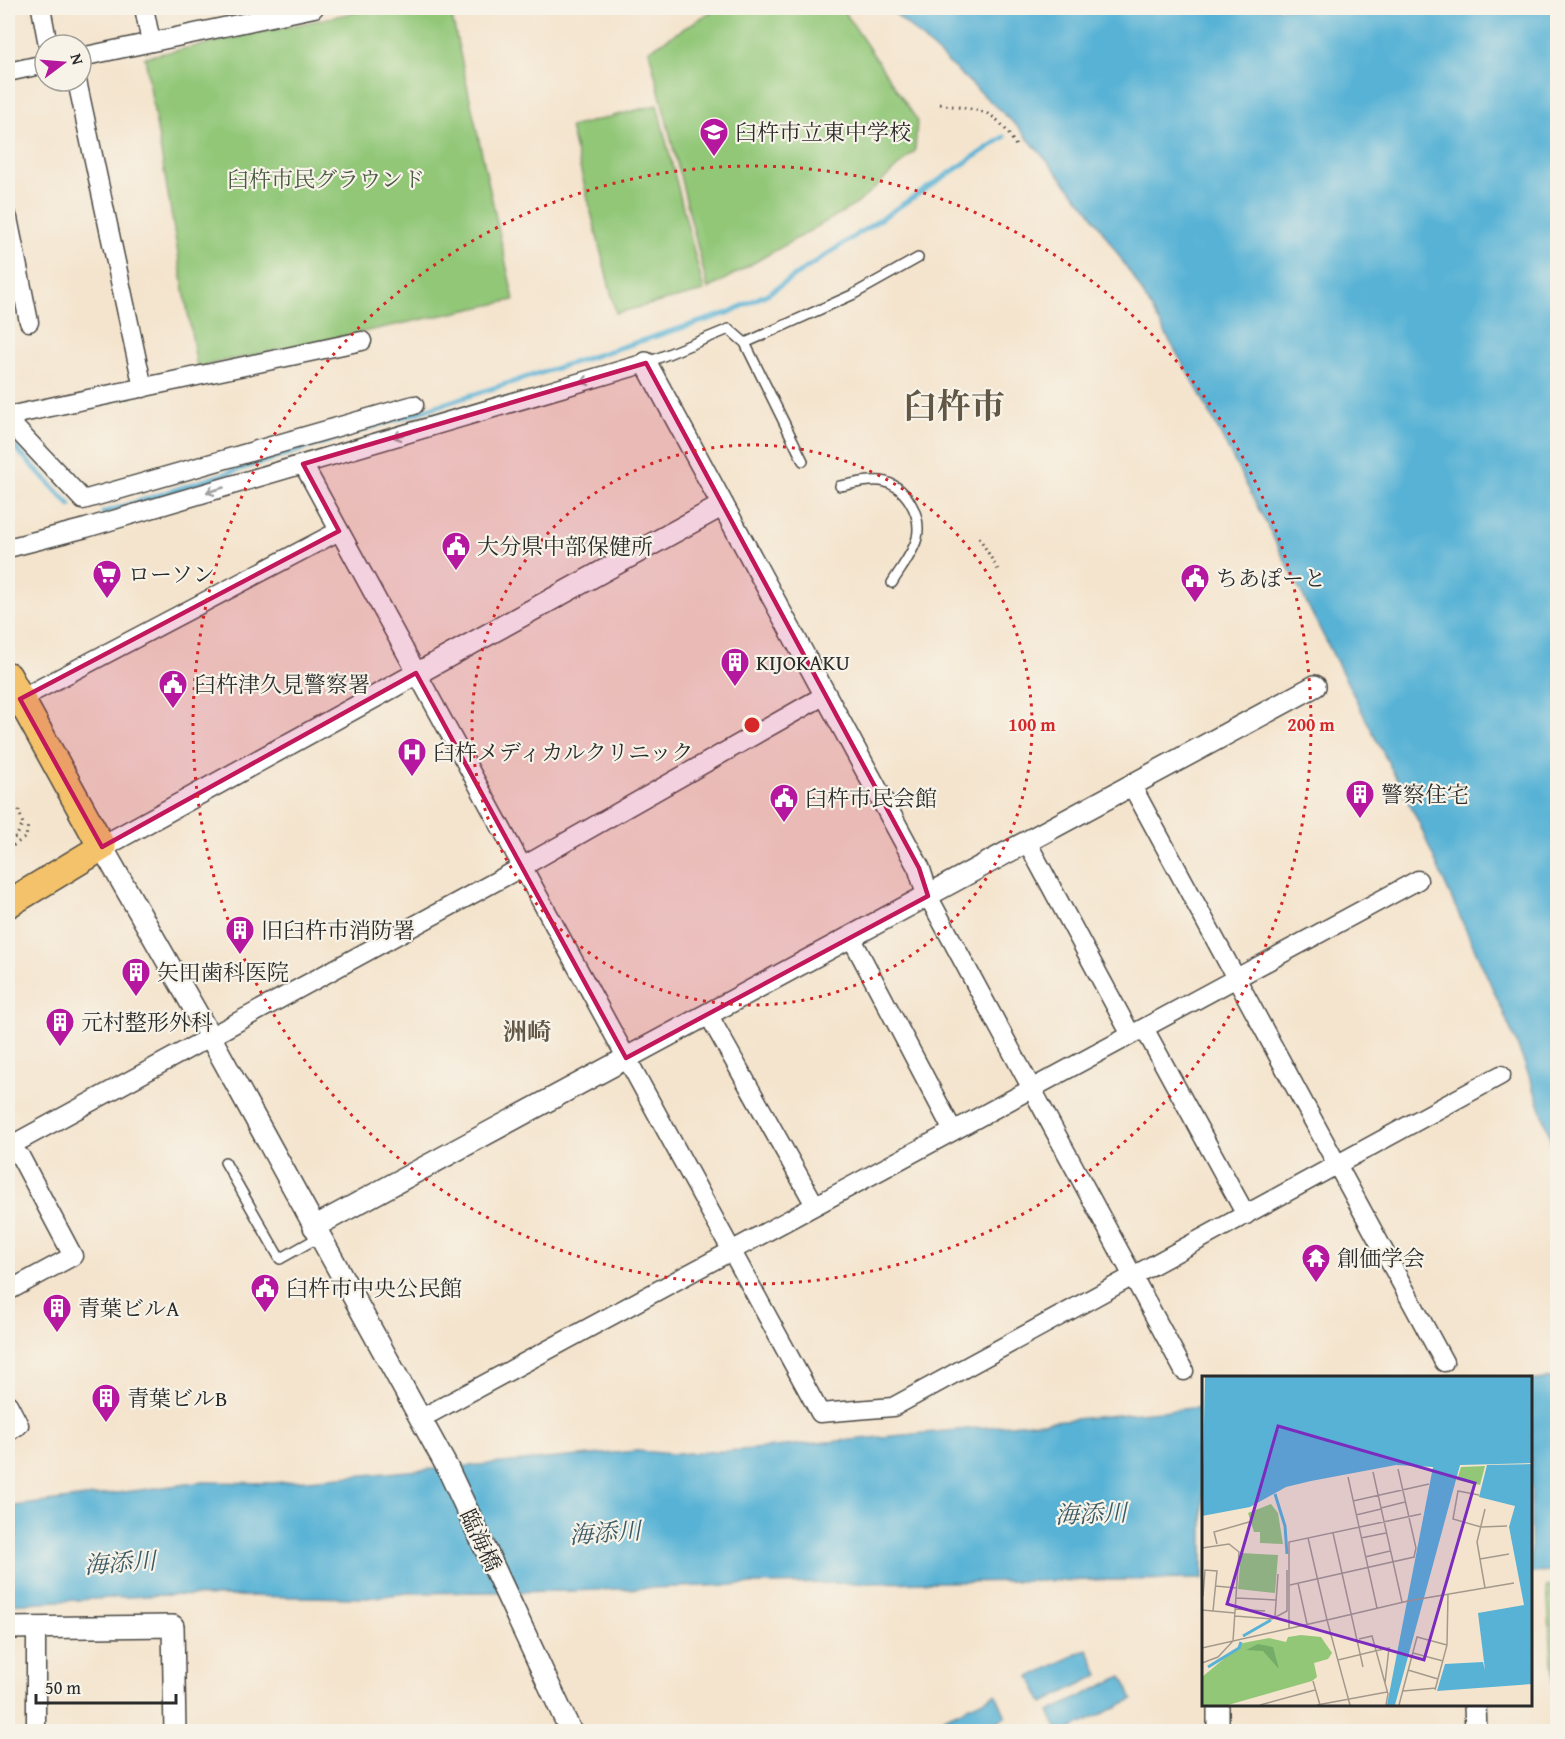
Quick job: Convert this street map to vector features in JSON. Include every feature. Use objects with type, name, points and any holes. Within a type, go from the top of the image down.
[{"type":"main road","points":[[8,904],[102,847],[14,688]]},
{"type":"street","points":[[41,8],[46,33]]},
{"type":"street","points":[[144,8],[151,42]]},
{"type":"street","points":[[93,54],[314,8]]},
{"type":"street","points":[[8,72],[33,67]]},
{"type":"street","points":[[80,93],[143,388]]},
{"type":"street","points":[[8,219],[28,322]]},
{"type":"street","points":[[362,341],[8,418],[83,500],[414,405]]},
{"type":"street","points":[[8,548],[86,528],[646,363],[919,868],[928,896],[1184,1371]]},
{"type":"street","points":[[303,464],[820,1413],[893,1407],[1501,1076]]},
{"type":"street","points":[[86,528],[90,499]]},
{"type":"street","points":[[102,847],[723,505]]},
{"type":"street","points":[[14,688],[339,531]]},
{"type":"street","points":[[317,1232],[627,1058],[1315,686]]},
{"type":"street","points":[[8,1291],[73,1256],[14,1152],[210,1038],[522,867],[825,695]]},
{"type":"street","points":[[1132,786],[1444,1362]]},
{"type":"street","points":[[1027,842],[1246,1215]]},
{"type":"street","name":"臨海橋","points":[[102,847],[447,1467],[571,1731]]},
{"type":"street","points":[[420,1419],[1418,880]]},
{"type":"street","points":[[851,937],[953,1131]]},
{"type":"street","points":[[708,1014],[815,1205]]},
{"type":"street","points":[[8,1404],[20,1425],[8,1432]]},
{"type":"street","points":[[8,1628],[173,1626],[176,1731]]},
{"type":"street","points":[[36,1628],[36,1731]]},
{"type":"street","points":[[1218,1706],[1218,1731]]},
{"type":"street","points":[[1475,1706],[1476,1731]]},
{"type":"lane","points":[[745,343],[852,295],[918,258]]},
{"type":"lane","points":[[646,363],[729,329],[745,343],[803,461]]},
{"type":"lane","points":[[840,486],[880,481],[892,484],[912,503],[918,522],[917,537],[892,583]]},
{"type":"lane","points":[[225,1162],[280,1259],[317,1232]]},
{"type":"path","points":[[940,104],[992,113],[1004,124],[1016,146]]},
{"type":"path","points":[[979,537],[998,570]]},
{"type":"path","points":[[8,804],[19,811],[23,824],[16,837],[8,840]]},
{"type":"path","points":[[8,849],[26,837],[27,825]]},
{"type":"highlighted area","points":[[646,363],[919,868],[928,896],[626,1058],[416,673],[102,847],[20,699],[339,531],[303,464]]},
{"type":"green space","name":"臼杵市民グラウンド","points":[[375,8],[450,8],[514,300],[197,367],[145,57]]},
{"type":"green space","points":[[717,8],[842,8],[917,120],[915,151],[857,204],[708,289],[649,50]]},
{"type":"green space","points":[[657,105],[704,291],[616,313],[570,127]]},
{"type":"green space","points":[[1547,1586],[1557,1586],[1557,1731]]},
{"type":"water","points":[[889,8],[1557,8],[1557,1165],[1545,1121],[1513,1034],[1420,825],[1200,394],[1135,280],[1088,209],[1018,127]]},
{"type":"water","points":[[1557,1377],[1557,1572],[1532,1573],[1532,1381]]},
{"type":"water","name":"海添川","points":[[1202,1407],[1202,1579],[757,1584],[568,1591],[408,1593],[366,1598],[162,1595],[8,1604],[8,1507],[203,1482],[273,1483],[637,1451],[675,1454],[742,1450]]},
{"type":"water","points":[[1087,1649],[1099,1675],[1043,1703],[1030,1677]]},
{"type":"water","points":[[1122,1676],[1133,1699],[1067,1731],[1059,1731],[1049,1712]]},
{"type":"water","points":[[996,1694],[1006,1717],[976,1731],[916,1731]]},
{"type":"waterway","points":[[103,513],[728,313],[769,293],[1004,137]]},
{"type":"waterway","points":[[8,440],[70,505]]},
{"type":"place","name":"臼杵市立東中学校","points":[[714,158]]},
{"type":"place","name":"大分県中部保健所","points":[[456,572]]},
{"type":"place","name":"ローソン","points":[[107,600]]},
{"type":"place","name":"ちあぽーと","points":[[1195,604]]},
{"type":"place","name":"KIJOKAKU","points":[[735,688]]},
{"type":"place","name":"臼杵津久見警察署","points":[[173,710]]},
{"type":"place","name":"臼杵メディカルクリニック","points":[[412,778]]},
{"type":"place","name":"警察住宅","points":[[1360,820]]},
{"type":"place","name":"臼杵市民会館","points":[[784,824]]},
{"type":"place","name":"旧臼杵市消防署","points":[[240,956]]},
{"type":"place","name":"矢田歯科医院","points":[[136,998]]},
{"type":"place","name":"元村整形外科","points":[[60,1048]]},
{"type":"place","name":"創価学会","points":[[1316,1284]]},
{"type":"place","name":"臼杵市中央公民館","points":[[265,1314]]},
{"type":"place","name":"青葉ビルA","points":[[57,1334]]},
{"type":"place","name":"青葉ビルB","points":[[106,1424]]},
{"type":"district","name":"臼杵市","points":[[954,406]]},
{"type":"district","name":"洲崎","points":[[527,1032]]}]
